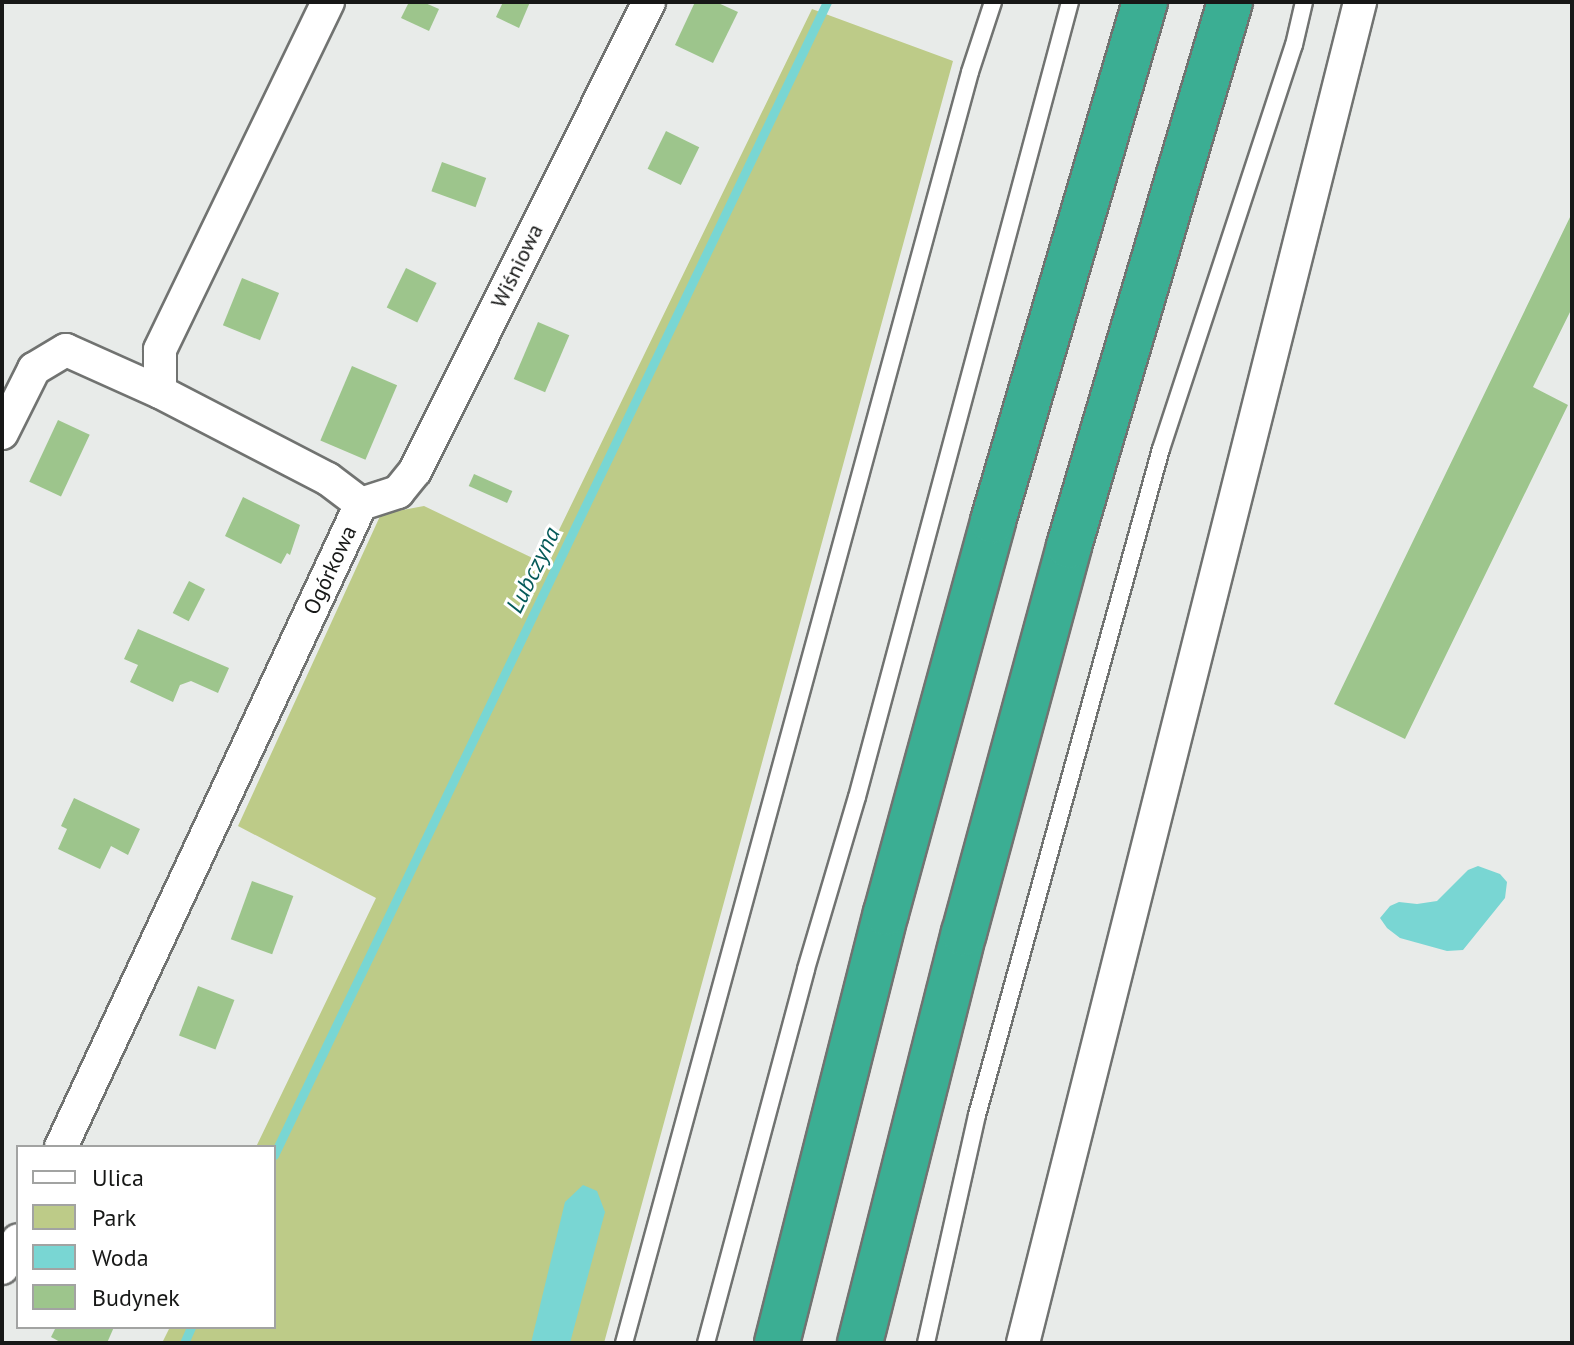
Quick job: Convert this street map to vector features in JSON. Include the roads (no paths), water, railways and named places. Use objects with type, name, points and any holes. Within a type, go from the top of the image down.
[{"type":"highway","points":[[777,1343],[886,913],[989,536],[1145,2]]},
{"type":"highway","points":[[860,1332],[1061,576],[1230,2]]},
{"type":"street","points":[[160,392],[160,350],[328,2]]},
{"type":"street","name":"Wiśniowa","points":[[361,504],[398,492],[415,471],[649,2]]},
{"type":"street","points":[[1023,1343],[1360,2]]},
{"type":"street","name":"Ogórkowa","points":[[2,433],[34,369],[66,350],[160,392],[328,479],[361,504],[62,1145]]},
{"type":"street","points":[[2,1268],[16,1244]]},
{"type":"lane","points":[[624,1343],[949,148],[993,2]]},
{"type":"lane","points":[[706,1343],[806,969],[862,782],[1070,2]]},
{"type":"lane","points":[[926,1343],[977,1115],[1161,449],[1294,45],[1304,2]]},
{"type":"lane","points":[[786,1343],[790,1291]]},
{"type":"water","points":[[1478,866],[1500,874],[1507,882],[1505,898],[1463,950],[1447,951],[1400,938],[1380,918],[1390,906],[1399,902],[1417,904],[1437,901],[1468,870]]},
{"type":"water","points":[[583,1185],[597,1191],[605,1212],[570,1343],[531,1343],[565,1202]]},
{"type":"waterway","name":"Lubczyna","points":[[276,1151],[827,2]]},
{"type":"waterway","name":"Lubczyna","points":[[184,1343],[190,1329]]}]
